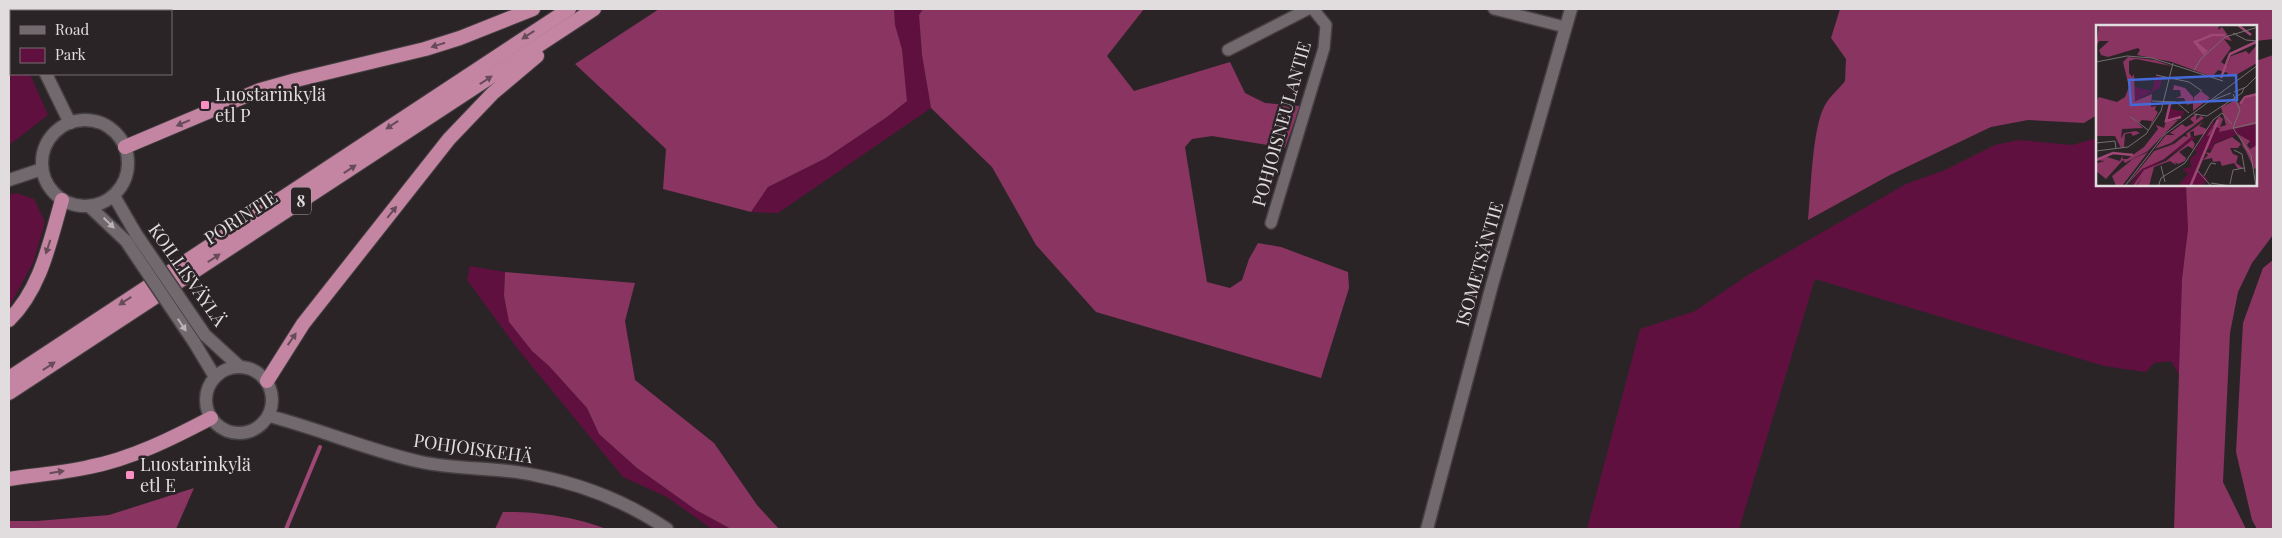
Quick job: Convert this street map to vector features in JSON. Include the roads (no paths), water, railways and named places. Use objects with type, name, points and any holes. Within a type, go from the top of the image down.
[{"type":"highway","points":[[125,147],[260,90],[425,49],[460,38],[533,9]]},
{"type":"highway","name":"PORINTIE","points":[[9,378],[569,9]]},
{"type":"highway","points":[[267,381],[303,324],[471,114],[524,66],[596,9]]},
{"type":"highway","name":"PORINTIE","points":[[9,393],[596,9]]},
{"type":"highway","points":[[9,320],[24,302],[34,284],[62,200]]},
{"type":"highway","points":[[9,479],[90,467],[118,460],[183,433],[211,418]]},
{"type":"main road","name":"ISOMETSÄNTIE","points":[[1427,529],[1571,9]]},
{"type":"main road","points":[[46,75],[70,123]]},
{"type":"main road","points":[[86,120],[102,123],[116,133],[125,147],[128,156],[127,173],[124,182],[114,196],[107,201],[90,207],[73,205],[62,200],[47,185],[42,169],[46,144],[56,131],[70,123],[86,120]]},
{"type":"main road","points":[[9,180],[42,169]]},
{"type":"main road","name":"KOILLISVÄYLÄ","points":[[114,196],[131,238],[215,377]]},
{"type":"main road","name":"KOILLISVÄYLÄ","points":[[90,207],[131,238],[205,334],[240,367]]},
{"type":"main road","points":[[240,367],[255,371],[267,381],[272,395],[272,410],[259,428],[237,434],[224,430],[211,418],[207,409],[206,395],[215,377],[224,370],[240,367]]},
{"type":"main road","name":"POHJOISKEHÄ","points":[[269,416],[421,462],[534,474],[593,491],[641,512],[667,529]]},
{"type":"street","points":[[1228,50],[1308,9]]},
{"type":"street","name":"POHJOISNEULANTIE","points":[[1270,222],[1324,48],[1326,24],[1313,9]]},
{"type":"street","points":[[1494,9],[1565,27]]},
{"type":"waterway","points":[[286,529],[320,447]]},
{"type":"place","name":"Luostarinkylä etl P","points":[[205,105]]},
{"type":"place","name":"Luostarinkylä etl E","points":[[130,475]]}]
